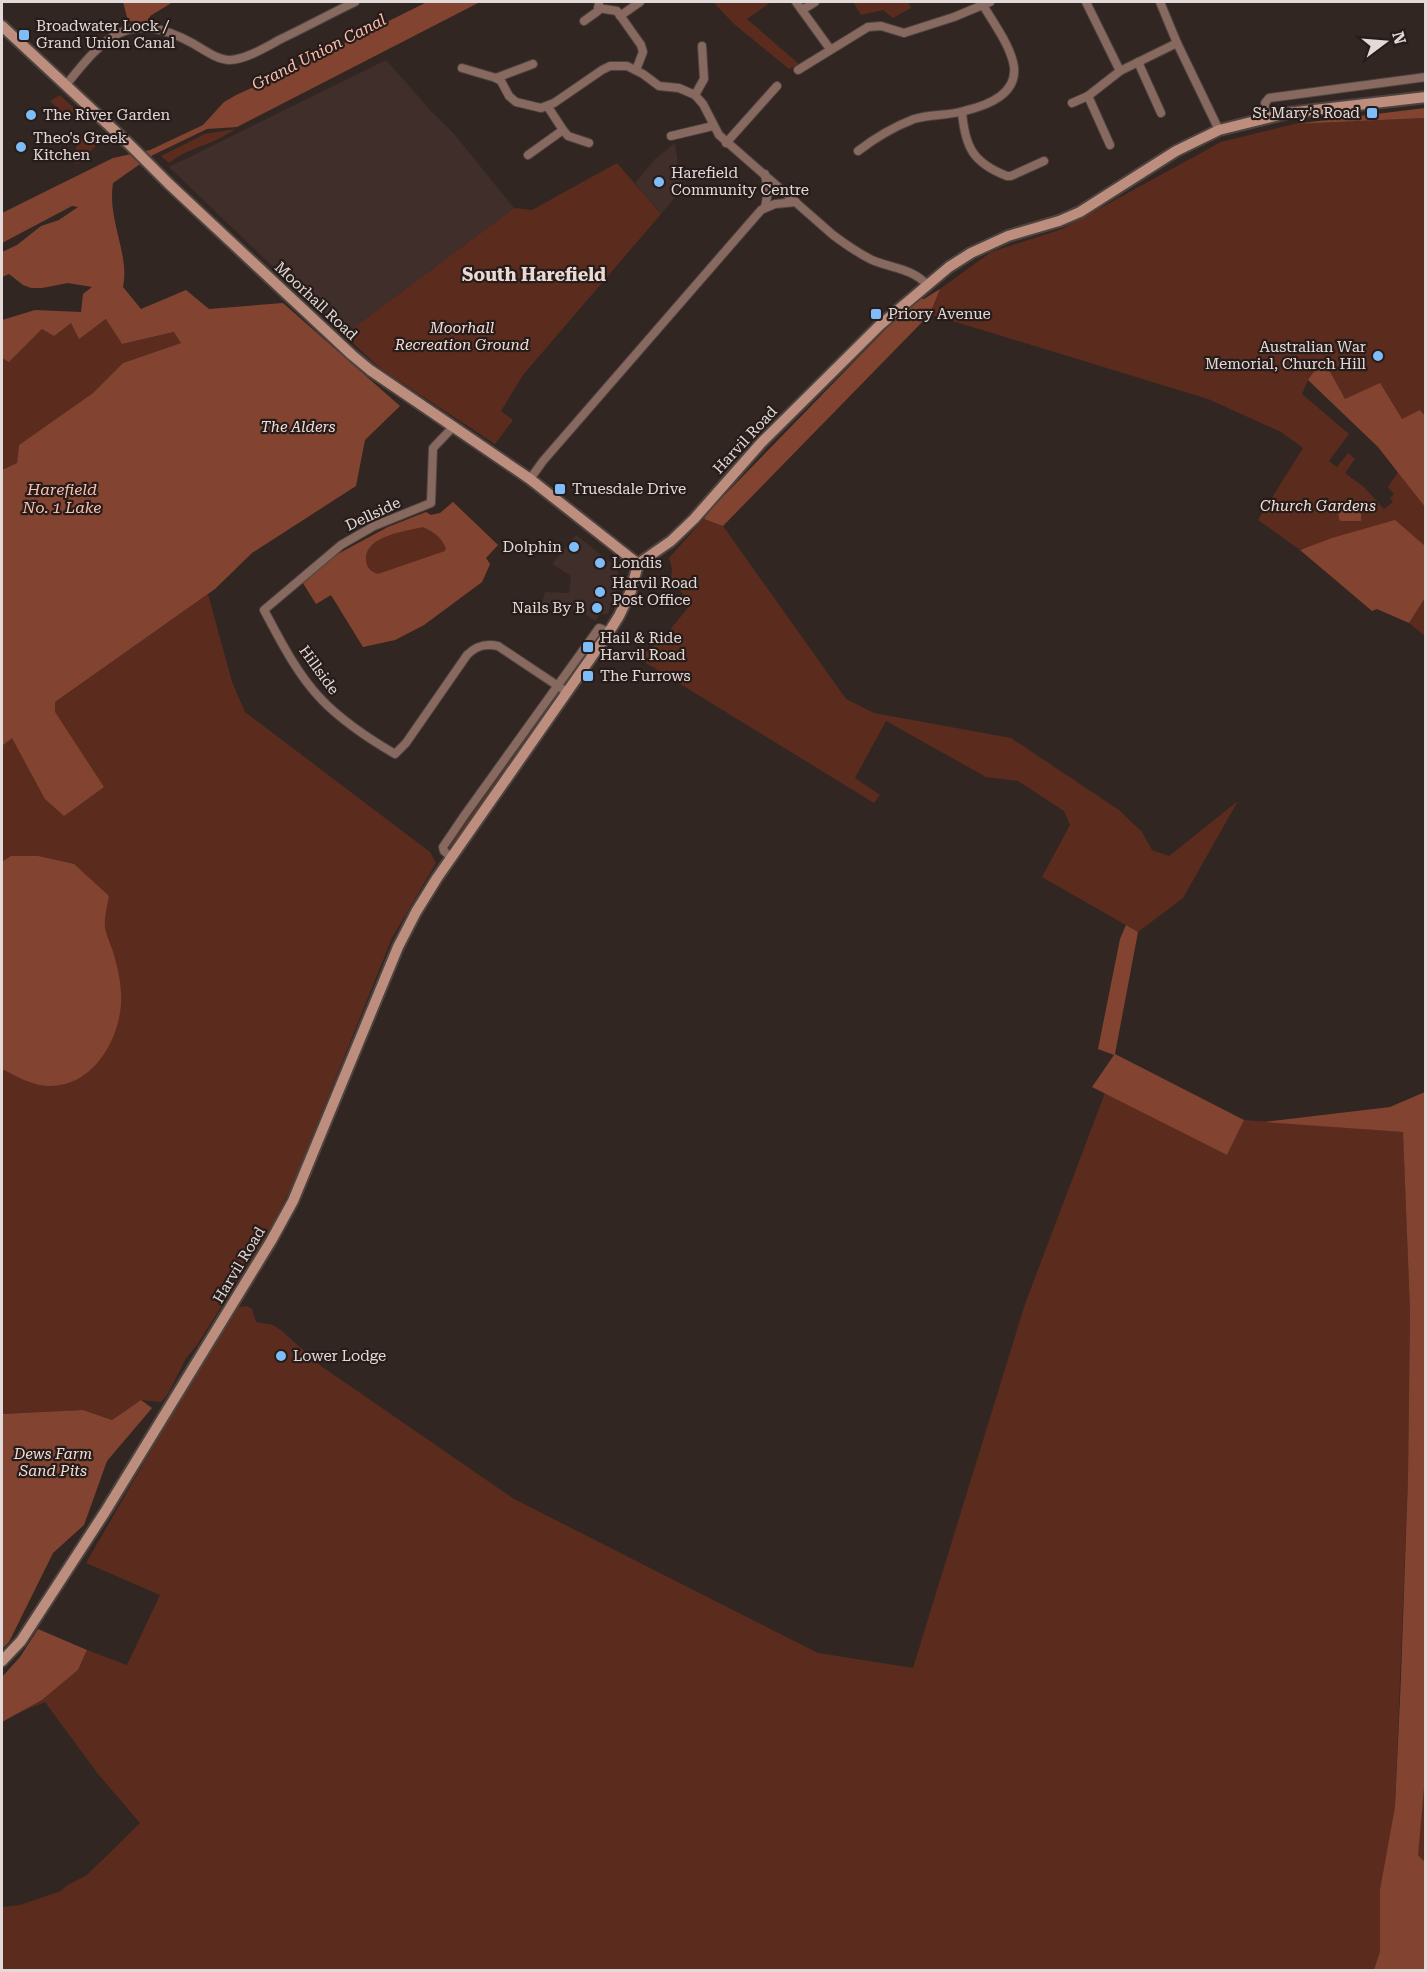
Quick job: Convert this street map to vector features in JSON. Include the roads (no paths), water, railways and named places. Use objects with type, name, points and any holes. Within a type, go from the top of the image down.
[{"type":"street","points":[[66,85],[104,41],[121,32],[142,27],[167,31],[214,55],[231,60],[259,50],[355,2]]},
{"type":"street","points":[[620,16],[640,2]]},
{"type":"street","points":[[796,2],[830,49]]},
{"type":"street","points":[[802,10],[815,2]]},
{"type":"street","points":[[1086,2],[1120,71]]},
{"type":"street","points":[[1160,2],[1219,130]]},
{"type":"street","points":[[798,70],[830,49],[875,25],[904,33],[987,3],[1012,60],[1014,76],[1005,94],[962,112],[934,114],[913,120],[887,131],[858,151]]},
{"type":"street","points":[[584,21],[598,11],[599,5],[614,9],[643,52],[636,70]]},
{"type":"street","name":"Moorhall Road","points":[[2,26],[352,355],[370,370],[530,479],[639,564]]},
{"type":"street","points":[[1072,103],[1088,96],[1120,71],[1177,43]]},
{"type":"street","points":[[695,95],[704,78],[702,46]]},
{"type":"street","points":[[1138,62],[1161,113]]},
{"type":"street","points":[[496,78],[533,64]]},
{"type":"street","points":[[462,68],[496,78],[501,81],[509,96],[516,102],[534,108],[548,107],[610,66],[619,65],[636,70],[659,86],[679,88],[695,95],[704,104],[713,126],[726,142],[850,248],[874,261],[917,275],[927,285]]},
{"type":"street","points":[[1266,117],[1265,102],[1269,98],[1425,77]]},
{"type":"street","points":[[726,142],[777,86]]},
{"type":"street","points":[[1088,96],[1110,145]]},
{"type":"street","name":"Harvil Road","points":[[2,1661],[21,1641],[105,1512],[282,1221],[308,1167],[398,947],[416,912],[609,632],[631,591],[639,564],[671,541],[688,525],[763,441],[880,325],[949,267],[989,244],[1080,212],[1176,151],[1219,130],[1266,117],[1336,106],[1425,97]]},
{"type":"street","points":[[548,107],[568,136],[589,143]]},
{"type":"street","points":[[962,112],[966,142],[977,160],[1007,176],[1044,161]]},
{"type":"street","points":[[671,136],[713,126]]},
{"type":"street","points":[[528,155],[563,130]]},
{"type":"street","points":[[530,479],[543,461],[765,207],[768,192],[764,173]]},
{"type":"street","points":[[765,207],[783,202],[796,202]]},
{"type":"street","name":"Dellside","points":[[264,610],[341,545],[374,526],[431,503],[433,448],[454,426]]},
{"type":"street","name":"Hillside","points":[[264,610],[306,681],[320,699],[370,738],[395,754],[406,744],[467,656],[477,647],[487,644],[498,646],[557,686]]},
{"type":"street","points":[[452,858],[444,851],[445,843],[599,628],[609,632]]},
{"type":"street","points":[[557,686],[567,693]]},
{"type":"place","name":"Broadwater Lock / Grand Union Canal","points":[[24,35]]},
{"type":"place","name":"St Mary's Road","points":[[1372,113]]},
{"type":"place","name":"The River Garden","points":[[31,115]]},
{"type":"place","name":"Theo's Greek Kitchen","points":[[21,147]]},
{"type":"place","name":"Harefield Community Centre","points":[[659,182]]},
{"type":"place","name":"Priory Avenue","points":[[876,314]]},
{"type":"place","name":"Australian War Memorial, Church Hill","points":[[1378,356]]},
{"type":"place","name":"Truesdale Drive","points":[[560,489]]},
{"type":"place","name":"Dolphin","points":[[574,547]]},
{"type":"place","name":"Londis","points":[[600,563]]},
{"type":"place","name":"Harvil Road Post Office","points":[[600,592]]},
{"type":"place","name":"Nails By B","points":[[597,608]]},
{"type":"place","name":"Hail & Ride Harvil Road","points":[[588,647]]},
{"type":"place","name":"The Furrows","points":[[588,676]]},
{"type":"place","name":"Lower Lodge","points":[[281,1356]]},
{"type":"district","name":"South Harefield","points":[[534,274]]},
{"type":"water label","name":"Grand Union Canal","points":[[319,52]]},
{"type":"water label","name":"Harefield No. 1 Lake","points":[[62,498]]},
{"type":"park label","name":"Moorhall Recreation Ground","points":[[462,336]]},
{"type":"park label","name":"The Alders","points":[[298,427]]},
{"type":"park label","name":"Church Gardens","points":[[1318,506]]},
{"type":"park label","name":"Dews Farm Sand Pits","points":[[53,1462]]}]
